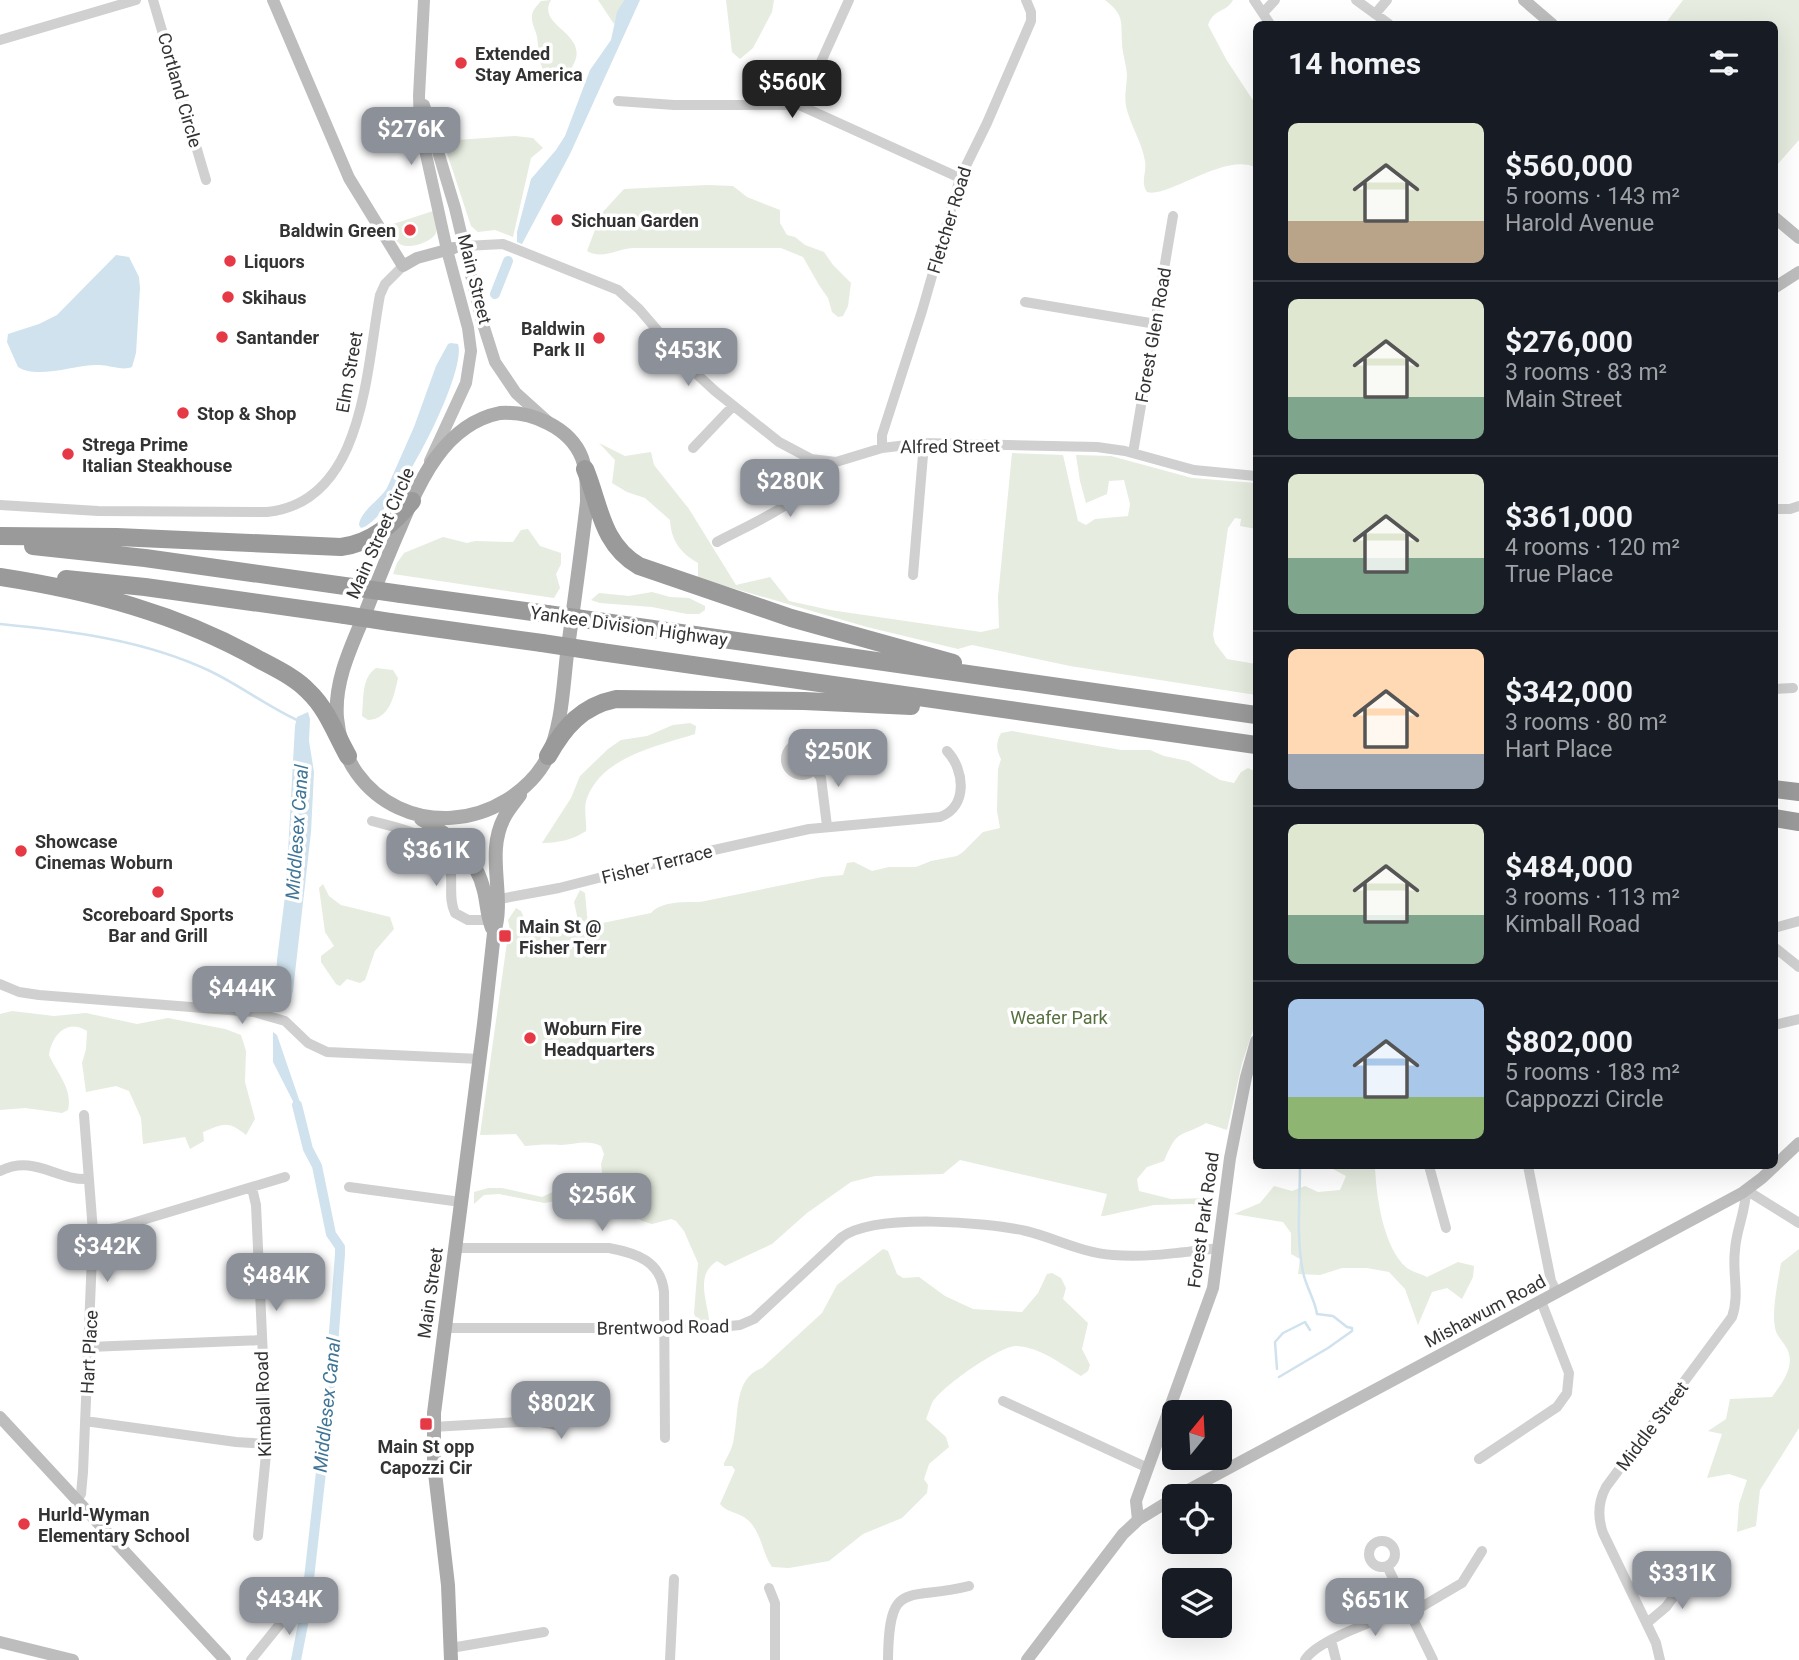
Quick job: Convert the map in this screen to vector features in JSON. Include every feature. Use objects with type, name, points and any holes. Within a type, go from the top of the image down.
[{"type":"highway","points":[[585,469],[609,537],[627,558],[645,569],[843,634],[1027,683]]},
{"type":"highway","points":[[0,536],[117,537],[341,547],[357,544],[378,534],[412,501]]},
{"type":"highway","name":"Yankee Division Highway","points":[[0,543],[158,560],[1253,715]]},
{"type":"highway","points":[[0,574],[111,599],[181,622],[237,648],[287,675],[311,693],[348,756]]},
{"type":"highway","name":"Yankee Division Highway","points":[[0,574],[145,587],[1253,745]]},
{"type":"highway","points":[[548,757],[557,739],[577,716],[597,704],[625,698],[856,702],[1031,713]]},
{"type":"highway","points":[[1778,789],[1799,792]]},
{"type":"highway","points":[[1778,819],[1799,822]]},
{"type":"main road","points":[[272,0],[349,177],[403,266]]},
{"type":"main road","name":"Main Street","points":[[423,479],[464,390],[470,369],[471,351],[468,328],[447,250],[420,127],[424,0]]},
{"type":"main road","points":[[1524,0],[1548,21]]},
{"type":"main road","name":"Main Street","points":[[420,80],[431,132],[465,246],[482,321],[495,362],[516,393],[558,429]]},
{"type":"main road","points":[[1778,220],[1799,238]]},
{"type":"main road","name":"Elm Street","points":[[403,266],[417,258],[465,246]]},
{"type":"main road","points":[[1778,285],[1799,272]]},
{"type":"main road","name":"Main Street Circle","points":[[500,413],[537,419],[558,429],[576,447],[585,469],[587,502],[582,547],[559,718],[548,757],[530,782],[502,803],[466,817],[435,818],[400,809],[370,788],[348,756],[338,723],[339,685],[350,651],[423,479],[451,440],[479,419],[500,413]]},
{"type":"main road","name":"Main Street","points":[[451,1654],[448,1585],[434,1464],[433,1427],[480,1059],[494,924],[492,900],[495,847],[505,816],[530,782]]},
{"type":"main road","name":"Main Street","points":[[400,809],[438,828],[460,845],[477,870],[492,900]]},
{"type":"main road","name":"Forest Park Road","points":[[1138,1520],[1136,1503],[1212,1294],[1230,1158],[1253,1062]]},
{"type":"main road","name":"Mishawum Road","points":[[1778,1162],[1799,1143]]},
{"type":"main road","name":"Mishawum Road","points":[[1200,1484],[1746,1190],[1770,1169]]},
{"type":"main road","points":[[0,1417],[225,1660]]},
{"type":"main road","name":"Mishawum Road","points":[[1027,1660],[1117,1542],[1138,1520],[1162,1505]]},
{"type":"main road","points":[[0,1642],[73,1660]]},
{"type":"street","points":[[0,40],[136,0]]},
{"type":"street","name":"Cortland Circle","points":[[153,0],[206,180]]},
{"type":"street","points":[[801,106],[849,0]]},
{"type":"street","name":"Fletcher Road","points":[[882,448],[882,435],[960,178],[1030,24],[1032,15],[1026,0]]},
{"type":"street","points":[[1254,0],[1268,21]]},
{"type":"street","points":[[1263,13],[1275,0]]},
{"type":"street","points":[[1356,0],[1385,21]]},
{"type":"street","points":[[1375,14],[1387,0]]},
{"type":"street","points":[[618,101],[674,105],[801,106],[960,178]]},
{"type":"street","name":"Forest Glen Road","points":[[1133,453],[1173,216]]},
{"type":"street","points":[[465,246],[503,244],[618,290],[639,309],[697,375],[733,406],[792,450],[825,462],[819,477],[803,492],[761,519],[717,542]]},
{"type":"street","name":"Elm Street","points":[[0,505],[122,512],[275,512],[299,504],[313,495],[334,470],[354,432],[362,402],[380,295],[385,284],[403,266]]},
{"type":"street","points":[[1025,302],[1156,324]]},
{"type":"street","points":[[693,448],[733,406]]},
{"type":"street","points":[[913,575],[924,443]]},
{"type":"street","name":"Alfred Street","points":[[825,462],[842,460],[882,448],[924,443],[1097,447],[1133,453],[1194,470],[1253,476]]},
{"type":"street","points":[[1778,509],[1799,506]]},
{"type":"street","points":[[1778,690],[1793,688]]},
{"type":"street","name":"Fisher Terrace","points":[[492,900],[559,888],[716,849],[827,826],[929,819],[948,814],[958,805],[960,789],[957,766],[947,751]]},
{"type":"street","points":[[814,769],[821,778],[827,826]]},
{"type":"street","points":[[373,821],[432,841],[444,852],[450,867],[452,902],[456,912],[468,920],[494,924]]},
{"type":"street","points":[[1778,927],[1799,921]]},
{"type":"street","points":[[1778,950],[1799,967]]},
{"type":"street","points":[[0,984],[19,992],[39,995],[254,1013],[285,1021],[311,1045],[334,1053],[480,1059]]},
{"type":"street","points":[[1778,1024],[1799,1019]]},
{"type":"street","name":"Hart Place","points":[[76,1501],[81,1490],[93,1232],[84,1115]]},
{"type":"street","points":[[0,1171],[18,1165],[33,1165],[76,1179],[89,1179]]},
{"type":"street","points":[[1430,1169],[1446,1228]]},
{"type":"street","points":[[1529,1169],[1551,1280],[1557,1293]]},
{"type":"street","points":[[93,1232],[116,1228],[285,1177]]},
{"type":"street","points":[[349,1187],[461,1202]]},
{"type":"street","name":"Kimball Road","points":[[252,1188],[256,1205],[267,1444],[258,1536]]},
{"type":"street","points":[[1746,1190],[1799,1223]]},
{"type":"street","name":"Middle Street","points":[[1660,1660],[1656,1643],[1603,1533],[1598,1514],[1600,1502],[1611,1481],[1732,1317],[1736,1298],[1734,1252],[1746,1206],[1746,1190]]},
{"type":"street","name":"Brentwood Road","points":[[444,1328],[727,1328],[747,1323],[768,1308],[842,1237],[853,1230],[871,1225],[941,1222],[1000,1227],[1028,1231],[1078,1248],[1116,1256],[1219,1248]]},
{"type":"street","points":[[455,1248],[603,1248],[637,1255],[653,1264],[660,1274],[664,1292],[665,1438]]},
{"type":"street","points":[[1479,1460],[1557,1407],[1567,1393],[1569,1373],[1541,1301]]},
{"type":"street","points":[[89,1348],[261,1340]]},
{"type":"street","points":[[1003,1401],[1148,1468]]},
{"type":"street","points":[[85,1421],[267,1444]]},
{"type":"street","points":[[433,1427],[536,1421]]},
{"type":"street","points":[[1305,1660],[1313,1650],[1331,1640],[1410,1611],[1460,1584],[1482,1551]]},
{"type":"street","points":[[1387,1566],[1433,1660]]},
{"type":"street","points":[[1647,1623],[1665,1608],[1691,1573]]},
{"type":"street","points":[[670,1660],[674,1578]]},
{"type":"street","points":[[888,1660],[890,1620],[902,1599],[917,1593],[950,1591],[969,1586]]},
{"type":"street","points":[[769,1588],[775,1603],[775,1660]]},
{"type":"street","points":[[251,1660],[280,1624],[296,1595]]},
{"type":"street","points":[[451,1654],[544,1632]]},
{"type":"street","points":[[1331,1640],[1336,1660]]},
{"type":"green space","points":[[551,0],[548,9],[550,17],[570,38],[576,55],[567,75],[556,82],[542,68],[532,18],[533,11],[541,1]]},
{"type":"green space","points":[[598,0],[624,0],[614,24]]},
{"type":"green space","points":[[726,0],[774,0],[772,12],[753,48],[740,59],[732,52]]},
{"type":"green space","points":[[1105,0],[1233,0],[1213,16],[1208,25],[1253,100],[1253,167],[1244,164],[1230,166],[1168,189],[1147,192],[1144,185],[1143,154],[1126,106],[1127,74],[1121,23],[1116,10]]},
{"type":"green space","points":[[1683,0],[1799,0],[1799,140],[1778,164],[1778,21],[1667,21]]},
{"type":"green space","points":[[515,136],[533,138],[543,148],[531,158],[513,237],[495,230],[478,232],[471,226],[443,141]]},
{"type":"green space","points":[[733,186],[747,197],[780,210],[780,223],[787,235],[824,252],[851,283],[848,306],[843,316],[838,317],[832,312],[828,298],[803,257],[781,248],[633,248],[599,254],[587,251],[601,214],[624,189]]},
{"type":"green space","points":[[433,211],[436,233],[420,244],[400,244],[387,226]]},
{"type":"green space","points":[[599,443],[625,456],[651,452],[654,465],[689,509],[736,585],[770,577],[789,601],[830,610],[981,632],[999,628],[998,597],[1012,453],[1063,455],[1078,521],[1086,525],[1095,519],[1128,516],[1130,504],[1124,480],[1109,481],[1107,494],[1086,503],[1076,455],[1111,456],[1192,478],[1253,483],[1253,528],[1240,526],[1241,519],[1235,518],[1228,528],[1213,635],[1215,643],[1227,659],[1253,663],[1253,695],[1070,666],[972,645],[958,649],[867,627],[698,578],[698,563],[678,545],[672,534],[670,520],[645,498],[612,483],[615,460]]},
{"type":"green space","points":[[528,529],[540,546],[561,553],[561,564],[556,574],[560,588],[554,598],[393,574],[404,553],[443,537],[467,543],[513,542],[521,530]]},
{"type":"green space","points":[[652,592],[689,598],[705,606],[705,610],[699,614],[687,614],[591,600],[599,593],[629,596]]},
{"type":"green space","points":[[376,668],[393,670],[398,678],[393,699],[386,711],[375,719],[368,720],[362,716],[364,689],[368,677]]},
{"type":"green space","points":[[690,723],[696,726],[695,734],[632,755],[605,772],[594,784],[587,798],[586,831],[565,840],[542,843],[571,798],[580,776],[608,749],[621,740],[647,736],[673,725]]},
{"type":"green space","name":"Weafer Park","points":[[1012,731],[1121,750],[1150,750],[1188,761],[1220,780],[1234,783],[1241,772],[1248,768],[1253,770],[1253,1030],[1242,1063],[1227,1130],[1206,1123],[1180,1135],[1164,1161],[1147,1167],[1137,1179],[1139,1191],[1171,1199],[1210,1198],[1211,1208],[1192,1204],[1154,1205],[1101,1216],[1107,1194],[960,1160],[943,1174],[875,1176],[851,1182],[807,1213],[772,1244],[725,1266],[717,1261],[710,1267],[704,1280],[709,1320],[705,1325],[696,1319],[694,1313],[698,1263],[684,1231],[676,1221],[671,1219],[652,1224],[642,1221],[628,1211],[601,1204],[582,1206],[556,1201],[544,1203],[499,1194],[484,1195],[474,1204],[474,1192],[488,1188],[502,1188],[542,1197],[557,1190],[576,1192],[579,1186],[586,1182],[600,1184],[603,1181],[601,1164],[604,1154],[601,1146],[596,1144],[525,1146],[516,1134],[480,1135],[507,942],[510,941],[511,935],[508,920],[516,908],[521,911],[528,927],[548,934],[576,928],[578,920],[574,902],[580,890],[585,893],[588,926],[651,913],[667,904],[700,902],[843,875],[847,863],[854,862],[872,871],[889,867],[916,867],[957,856],[983,832],[1000,828],[997,811],[998,769],[1001,759],[997,743],[1001,733]]},
{"type":"green space","points":[[323,884],[329,896],[341,905],[390,917],[394,929],[375,951],[365,980],[360,983],[347,979],[340,986],[336,984],[321,962],[321,956],[334,946],[325,932],[319,888]]},
{"type":"green space","points":[[12,1011],[54,1016],[86,1013],[137,1024],[168,1018],[225,1029],[241,1035],[246,1051],[245,1082],[255,1119],[246,1135],[230,1125],[221,1125],[203,1132],[204,1141],[190,1149],[185,1137],[143,1144],[141,1118],[129,1091],[116,1086],[86,1092],[82,1063],[87,1031],[73,1027],[61,1031],[53,1041],[49,1055],[66,1088],[68,1110],[62,1113],[25,1108],[0,1110],[0,1014]]},
{"type":"green space","points":[[1333,1169],[1375,1169],[1382,1220],[1392,1248],[1407,1268],[1427,1277],[1458,1262],[1474,1266],[1473,1277],[1462,1299],[1447,1288],[1432,1292],[1418,1325],[1405,1289],[1389,1272],[1367,1268],[1342,1268],[1320,1275],[1298,1274],[1300,1259],[1291,1254],[1291,1233],[1283,1222],[1234,1214],[1260,1203],[1274,1186],[1292,1191],[1305,1186],[1318,1192],[1340,1190],[1346,1176]]},
{"type":"green space","points":[[883,1249],[888,1251],[897,1274],[903,1278],[919,1277],[945,1296],[973,1309],[1022,1312],[1038,1293],[1047,1274],[1052,1273],[1061,1278],[1066,1288],[1063,1299],[1088,1323],[1082,1349],[1090,1365],[1088,1371],[1081,1376],[1043,1353],[1017,1346],[998,1352],[971,1368],[932,1403],[926,1419],[946,1437],[949,1447],[929,1464],[924,1479],[928,1485],[927,1493],[902,1518],[863,1534],[829,1561],[789,1568],[772,1567],[753,1526],[745,1518],[720,1504],[735,1470],[732,1466],[724,1466],[724,1463],[733,1444],[742,1388],[753,1373],[762,1368],[822,1313],[837,1285]]},
{"type":"green space","points":[[1799,1249],[1799,1428],[1760,1490],[1756,1526],[1737,1532],[1739,1504],[1747,1480],[1729,1474],[1707,1478],[1722,1434],[1708,1431],[1726,1419],[1730,1399],[1772,1397],[1787,1373],[1789,1354],[1776,1332],[1775,1304],[1781,1263]]},
{"type":"water","points":[[624,0],[640,0],[570,154],[522,244],[517,242],[517,232],[531,179],[565,136],[590,70],[611,40],[617,12]]},
{"type":"water","points":[[116,255],[129,257],[139,277],[136,353],[132,367],[90,365],[36,372],[18,367],[7,342],[8,334],[57,315]]},
{"type":"water","points":[[451,343],[458,344],[458,360],[440,413],[408,475],[374,520],[361,528],[359,525],[363,515],[387,488],[414,427],[436,366]]},
{"type":"water","name":"Middlesex Canal","points":[[308,712],[314,772],[311,832],[293,991],[290,1002],[284,1005],[275,1002],[286,888],[295,726],[297,717]]},
{"type":"water","points":[[273,1032],[277,1035],[304,1114],[301,1117],[273,1062]]},
{"type":"waterway","name":"Middlesex Canal","points":[[495,294],[508,261]]},
{"type":"waterway","points":[[0,624],[107,638],[185,660],[233,683],[299,721]]},
{"type":"waterway","name":"Middlesex Canal","points":[[296,1660],[305,1614],[328,1410],[340,1254],[340,1247],[331,1234],[317,1166],[308,1149],[297,1105]]},
{"type":"waterway","points":[[1279,1377],[1352,1331],[1352,1328],[1333,1316],[1317,1314],[1304,1278],[1299,1232],[1300,1169]]},
{"type":"waterway","points":[[1277,1369],[1275,1342],[1283,1333],[1305,1322],[1310,1330]]},
{"type":"place","name":"Extended Stay America","points":[[461,63]]},
{"type":"place","name":"Sichuan Garden","points":[[557,220]]},
{"type":"place","name":"Baldwin Green","points":[[410,230]]},
{"type":"place","name":"Liquors","points":[[230,261]]},
{"type":"place","name":"Skihaus","points":[[228,297]]},
{"type":"place","name":"Santander","points":[[222,337]]},
{"type":"place","name":"Baldwin Park II","points":[[599,338]]},
{"type":"place","name":"Stop & Shop","points":[[183,413]]},
{"type":"place","name":"Strega Prime Italian Steakhouse","points":[[68,454]]},
{"type":"place","name":"Showcase Cinemas Woburn","points":[[21,851]]},
{"type":"place","name":"Scoreboard Sports Bar and Grill","points":[[158,892]]},
{"type":"place","name":"Main St @ Fisher Terr","points":[[505,936]]},
{"type":"place","name":"Woburn Fire Headquarters","points":[[530,1038]]},
{"type":"place","name":"Main St opp Capozzi Cir","points":[[426,1424]]},
{"type":"place","name":"Hurld-Wyman Elementary School","points":[[24,1524]]}]
